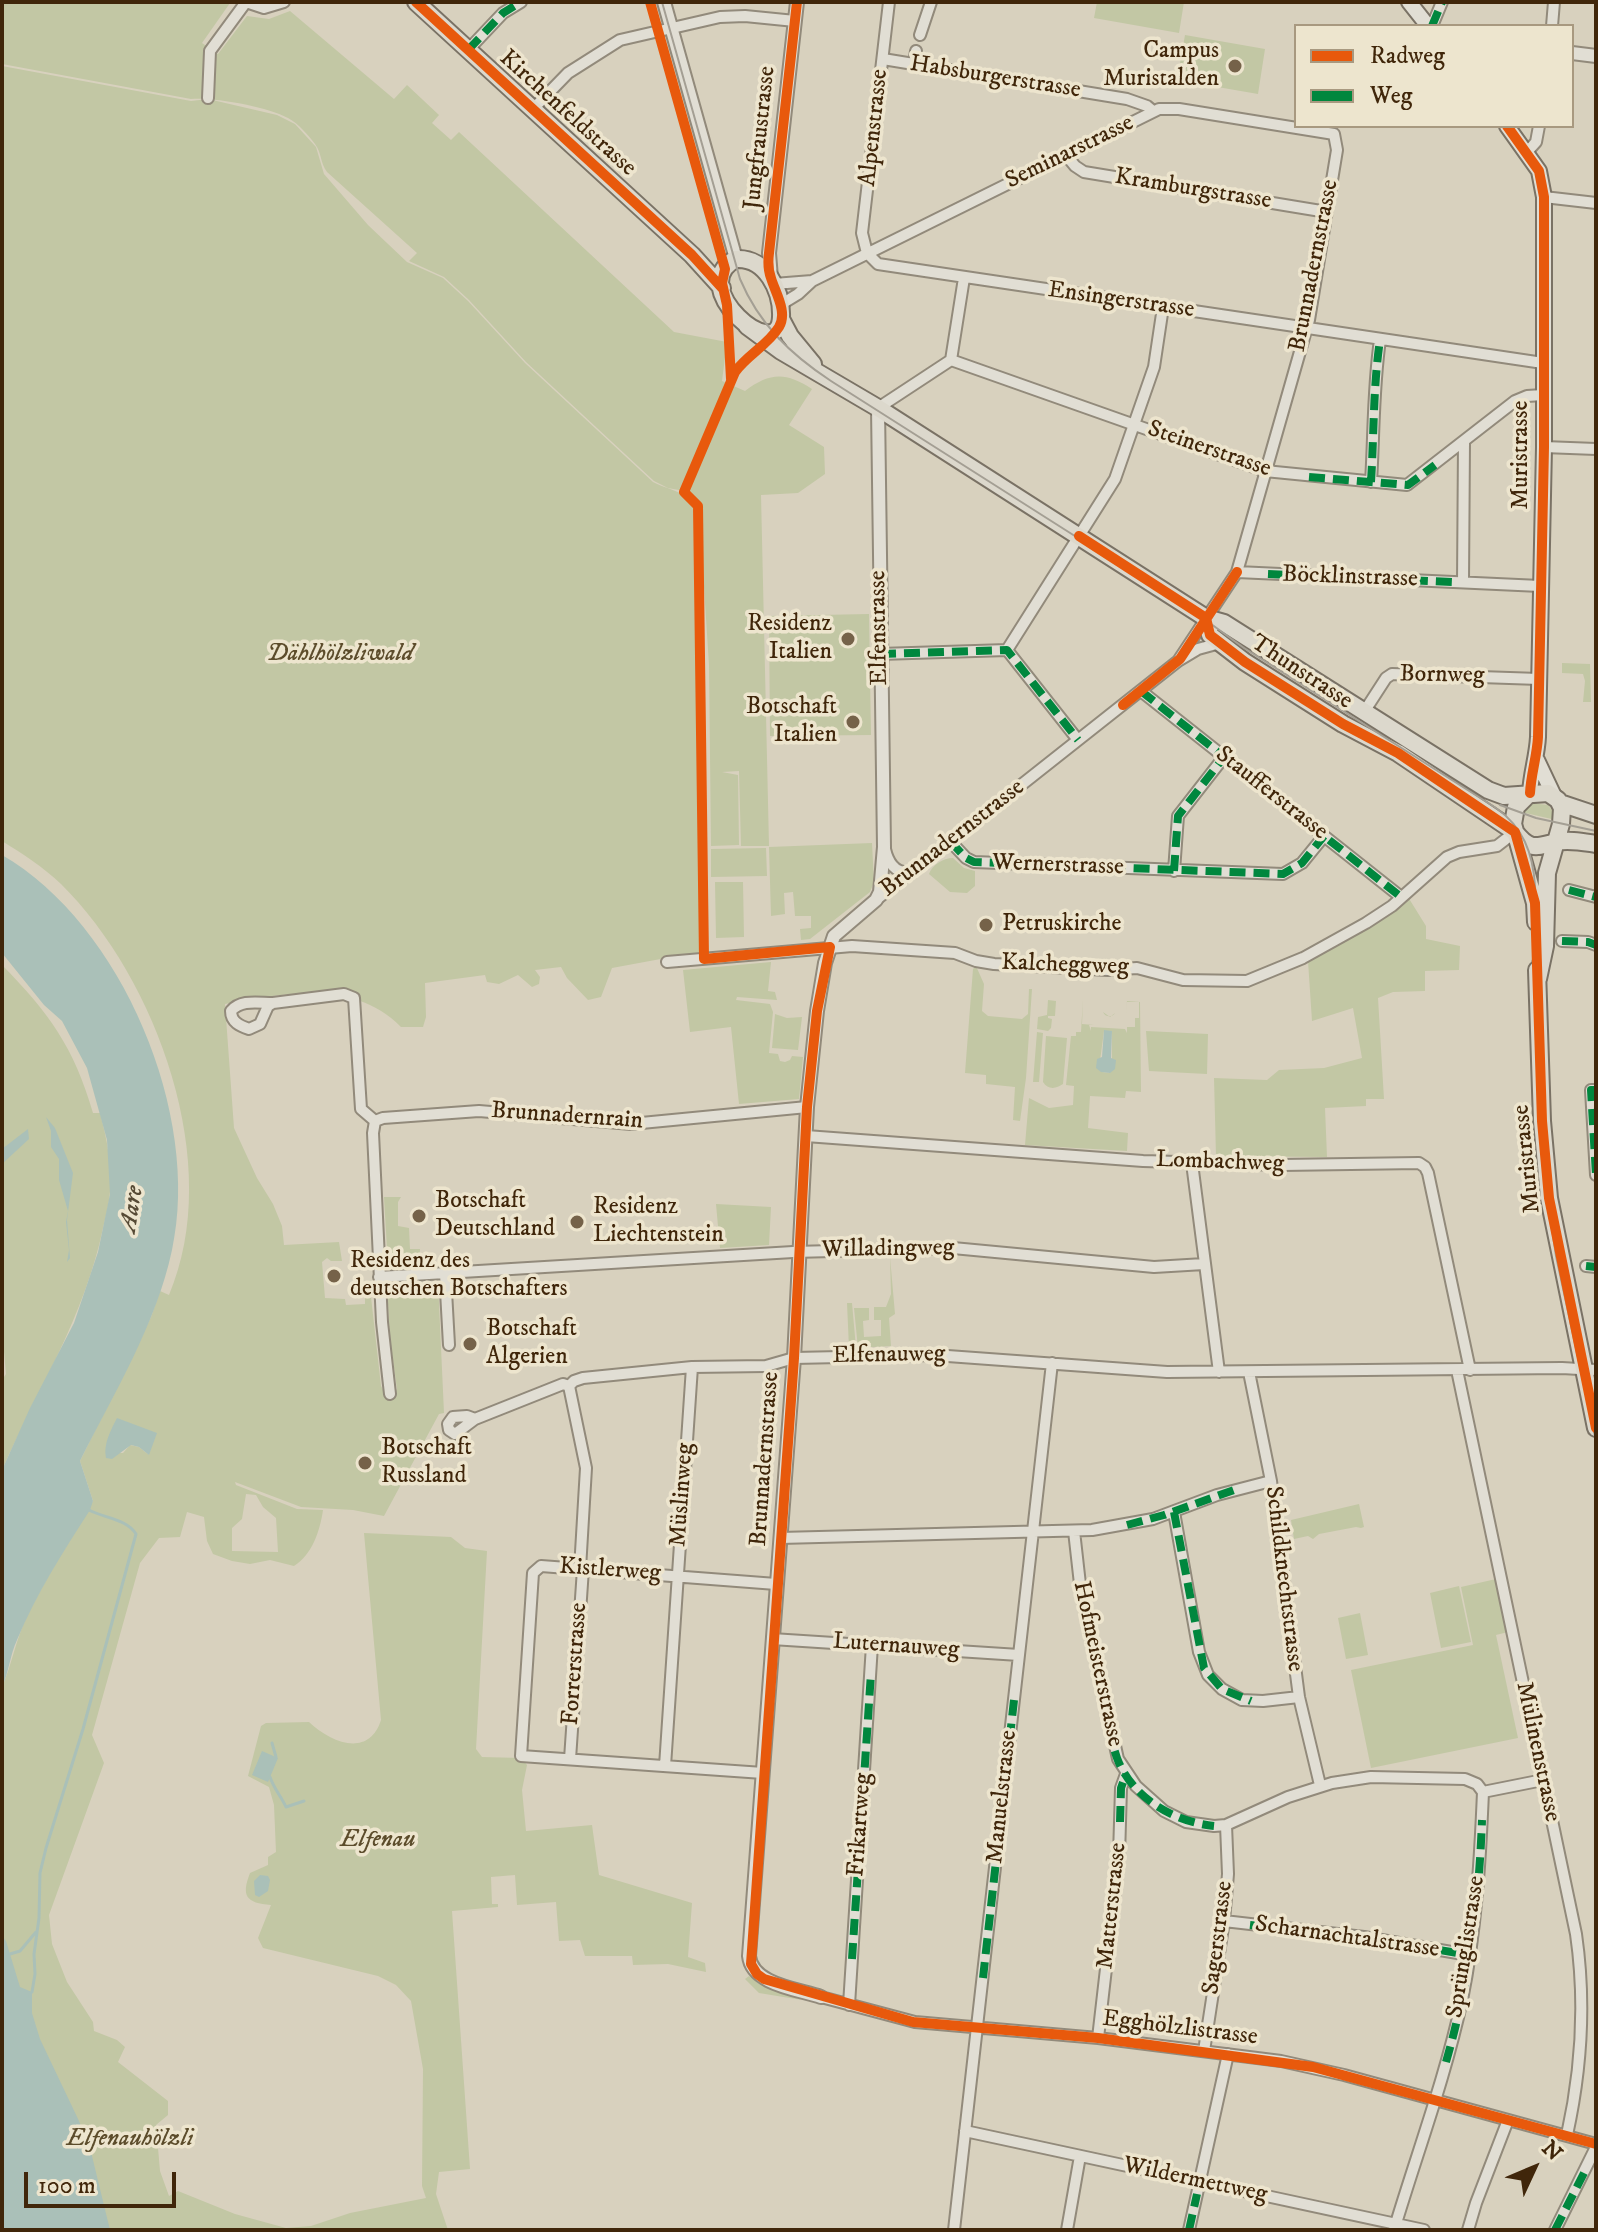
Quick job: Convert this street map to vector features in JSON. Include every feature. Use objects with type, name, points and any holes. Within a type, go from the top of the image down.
[{"type":"main road","name":"Kirchenfeldstrasse","points":[[416,2],[692,255],[722,288]]},
{"type":"main road","points":[[1409,2],[1428,24]]},
{"type":"main road","name":"Muristrasse","points":[[1509,128],[1539,171],[1544,197],[1544,447],[1539,679],[1537,760],[1530,793]]},
{"type":"main road","name":"Kirchenfeldstrasse","points":[[692,255],[730,264]]},
{"type":"main road","points":[[750,260],[772,281],[780,312],[779,327],[772,332],[747,326],[727,305],[722,288],[730,264],[750,260]]},
{"type":"main road","name":"Thunstrasse","points":[[780,312],[790,336],[823,373]]},
{"type":"main road","name":"Thunstrasse","points":[[747,326],[781,351],[823,373],[1206,618],[1224,623],[1488,790],[1504,796],[1530,793]]},
{"type":"main road","name":"Thunstrasse","points":[[1206,618],[1210,635],[1220,643],[1343,724],[1398,753],[1515,832]]},
{"type":"main road","name":"Muristrasse","points":[[1537,760],[1557,800]]},
{"type":"main road","points":[[1596,815],[1541,793],[1530,793],[1516,807],[1513,824],[1515,832],[1531,846],[1544,847],[1554,842],[1574,841],[1596,844]]},
{"type":"main road","points":[[1554,842],[1562,820],[1557,800]]},
{"type":"main road","name":"Muristrasse","points":[[1515,832],[1535,903],[1544,1160],[1549,1198],[1590,1370],[1596,1428]]},
{"type":"main road","name":"Muristrasse","points":[[1538,979],[1545,946],[1547,873],[1554,842]]},
{"type":"street","points":[[208,98],[210,51],[246,2],[264,8],[284,2]]},
{"type":"street","points":[[468,50],[503,13],[521,2]]},
{"type":"street","points":[[664,2],[730,264]]},
{"type":"street","name":"Jungfraustrasse","points":[[772,281],[769,253],[797,2]]},
{"type":"street","name":"Alpenstrasse","points":[[867,253],[862,233],[889,2]]},
{"type":"street","points":[[920,35],[931,2]]},
{"type":"street","points":[[1431,24],[1442,2]]},
{"type":"street","points":[[1552,24],[1554,2]]},
{"type":"street","points":[[533,109],[570,71],[615,43],[717,18],[742,16],[795,21]]},
{"type":"street","points":[[914,64],[916,51]]},
{"type":"street","points":[[1574,53],[1596,56]]},
{"type":"street","name":"Habsburgerstrasse","points":[[883,59],[1127,99],[1153,111]]},
{"type":"street","name":"Seminarstrasse","points":[[780,312],[812,281],[1153,111],[1170,109],[1294,128]]},
{"type":"street","name":"Seminarstrasse","points":[[1295,128],[1334,134]]},
{"type":"street","points":[[1334,134],[1341,128]]},
{"type":"street","points":[[1527,152],[1536,142],[1539,128]]},
{"type":"street","name":"Brunnadernstrasse","points":[[1178,661],[1237,572],[1307,328],[1337,150],[1334,134]]},
{"type":"street","name":"Kramburgstrasse","points":[[1066,155],[1084,172],[1327,212]]},
{"type":"street","points":[[1544,197],[1596,203]]},
{"type":"street","name":"Ensingerstrasse","points":[[867,253],[882,266],[1543,363]]},
{"type":"street","points":[[878,408],[951,360],[964,278]]},
{"type":"street","name":"Seminarstrasse","points":[[772,281],[812,281]]},
{"type":"street","points":[[1007,650],[1115,479],[1154,367],[1163,307]]},
{"type":"street","points":[[1371,482],[1375,441],[1375,378],[1380,340]]},
{"type":"street","name":"Steinerstrasse","points":[[951,360],[1265,471],[1371,482],[1410,484],[1518,399],[1543,395]]},
{"type":"street","name":"Elfenstrasse","points":[[876,900],[882,886],[884,847],[878,408]]},
{"type":"street","points":[[1463,582],[1464,442]]},
{"type":"street","points":[[1544,447],[1596,449]]},
{"type":"street","name":"Böcklinstrasse","points":[[1237,572],[1540,586]]},
{"type":"street","name":"Brunnadernstrasse","points":[[757,1974],[749,1956],[794,1358],[807,1107],[817,1011],[830,947],[836,932],[1178,661],[1198,649],[1220,643]]},
{"type":"street","points":[[880,654],[1007,650]]},
{"type":"street","points":[[1007,650],[1078,740]]},
{"type":"street","name":"Bornweg","points":[[1364,712],[1386,678],[1392,674],[1539,679]]},
{"type":"street","name":"Staufferstrasse","points":[[1141,691],[1401,897]]},
{"type":"street","points":[[1174,871],[1178,816],[1224,757]]},
{"type":"street","name":"Kalcheggweg","points":[[667,962],[852,946],[955,953],[978,961],[1092,969],[1137,968],[1183,980],[1247,981],[1303,958],[1366,923],[1447,857],[1492,848],[1515,832]]},
{"type":"street","name":"Wernerstrasse","points":[[950,841],[974,862],[1286,874],[1302,863],[1324,836]]},
{"type":"street","points":[[884,847],[894,868],[904,873],[910,872]]},
{"type":"street","points":[[1569,890],[1596,897]]},
{"type":"street","points":[[1562,941],[1596,945]]},
{"type":"street","points":[[273,1003],[344,994],[354,998],[361,1109],[375,1121],[373,1148],[379,1277],[390,1394]]},
{"type":"street","points":[[1594,1090],[1596,1175]]},
{"type":"street","name":"Brunnadernrain","points":[[375,1121],[479,1111],[631,1124],[807,1107]]},
{"type":"street","name":"Lombachweg","points":[[806,1136],[1192,1163],[1423,1165],[1428,1173],[1470,1370]]},
{"type":"street","points":[[1192,1163],[1219,1372]]},
{"type":"street","name":"Willadingweg","points":[[379,1277],[800,1252],[957,1248],[1154,1267],[1204,1264]]},
{"type":"street","points":[[445,1273],[449,1345]]},
{"type":"street","name":"Elfenauweg","points":[[475,1419],[563,1384],[569,1386],[577,1380],[692,1367],[766,1366],[794,1358],[949,1355],[1131,1370],[1219,1372],[1590,1370]]},
{"type":"street","name":"Manuelstrasse","points":[[954,2230],[1052,1363]]},
{"type":"street","name":"Müslinweg","points":[[665,1766],[692,1367]]},
{"type":"street","name":"Mülinenstrasse","points":[[1457,1370],[1576,1934],[1582,1986],[1580,2068],[1567,2135]]},
{"type":"street","name":"Schildknechtstrasse","points":[[1249,1372],[1271,1481],[1299,1697],[1320,1785]]},
{"type":"street","name":"Forrerstrasse","points":[[569,1386],[586,1468],[570,1759]]},
{"type":"street","points":[[780,1538],[1074,1531],[1126,1525],[1271,1481]]},
{"type":"street","points":[[1174,1512],[1199,1652],[1208,1675],[1227,1693],[1249,1701],[1299,1697]]},
{"type":"street","name":"Hofmeisterstrasse","points":[[1074,1531],[1081,1593],[1118,1759],[1126,1774],[1148,1798],[1171,1815],[1201,1825],[1226,1825]]},
{"type":"street","name":"Kistlerweg","points":[[570,1759],[521,1756],[534,1571],[541,1566],[776,1584]]},
{"type":"street","name":"Luternauweg","points":[[772,1639],[1019,1655]]},
{"type":"street","name":"Frikartweg","points":[[849,2005],[872,1645]]},
{"type":"street","points":[[570,1759],[763,1773]]},
{"type":"street","name":"Matterstrasse","points":[[1098,2038],[1119,1856],[1121,1788],[1126,1774]]},
{"type":"street","points":[[1226,1825],[1320,1785],[1371,1777],[1462,1778],[1474,1782],[1483,1792],[1543,1780]]},
{"type":"street","name":"Sprünglistrasse","points":[[1395,2226],[1456,2026],[1479,1880],[1483,1792]]},
{"type":"street","name":"Sagerstrasse","points":[[1204,2051],[1224,1921],[1228,1874],[1226,1825]]},
{"type":"street","name":"Scharnachtalstrasse","points":[[1224,1921],[1364,1937],[1469,1955]]},
{"type":"street","name":"Egghölzlistrasse","points":[[757,1974],[821,1997],[915,2022],[1098,2038],[1313,2067],[1596,2145]]},
{"type":"street","points":[[1189,2230],[1228,2054]]},
{"type":"street","points":[[1468,2230],[1508,2120]]},
{"type":"street","name":"Wildermettweg","points":[[965,2131],[1424,2230]]},
{"type":"street","points":[[1555,2230],[1596,2145]]},
{"type":"street","points":[[1067,2230],[1080,2156]]},
{"type":"green space","points":[[2,2],[230,3],[202,43],[218,54],[247,16],[269,19],[290,11],[394,99],[407,85],[439,115],[432,123],[451,140],[459,132],[674,332],[727,342],[722,381],[745,391],[762,380],[778,376],[794,379],[812,389],[789,425],[824,447],[825,474],[798,493],[761,495],[769,846],[741,846],[739,771],[722,772],[738,775],[739,845],[711,846],[709,665],[703,571],[700,570],[699,506],[685,491],[705,447],[684,491],[654,481],[526,362],[444,277],[409,261],[417,253],[327,172],[315,144],[292,120],[241,104],[191,99],[2,64]]},
{"type":"green space","points":[[1097,2],[1184,2],[1179,33],[1094,18]]},
{"type":"green space","points":[[1185,35],[1265,49],[1258,94],[1177,80]]},
{"type":"green space","name":"Dählhölzliwald","points":[[2,66],[191,101],[208,99],[277,115],[295,124],[316,147],[324,174],[368,225],[407,262],[443,278],[525,363],[653,482],[681,494],[697,506],[702,954],[612,968],[601,997],[588,1000],[561,967],[535,970],[540,977],[539,984],[532,987],[518,975],[499,984],[487,982],[485,975],[425,983],[426,1017],[423,1027],[401,1027],[362,1002],[318,993],[271,996],[225,1004],[234,1128],[273,1204],[282,1226],[284,1245],[339,1242],[342,1261],[327,1258],[322,1262],[325,1298],[345,1299],[346,1305],[365,1304],[365,1298],[371,1297],[381,1386],[385,1393],[393,1394],[397,1389],[387,1286],[438,1282],[444,1413],[439,1414],[384,1516],[353,1510],[301,1507],[235,1482],[297,1509],[323,1510],[314,1542],[306,1556],[294,1566],[270,1560],[250,1564],[213,1554],[207,1541],[204,1517],[187,1512],[180,1537],[159,1538],[140,1563],[92,1735],[104,1763],[49,1915],[52,1944],[67,1982],[93,2022],[94,2031],[117,2040],[125,2047],[118,2062],[168,2101],[168,2115],[156,2125],[160,2171],[169,2196],[178,2191],[235,2214],[286,2228],[311,2226],[350,2213],[426,2198],[422,2186],[423,2069],[411,2001],[396,1985],[378,1976],[263,1948],[258,1938],[271,1905],[251,1900],[246,1887],[250,1873],[268,1865],[268,1857],[276,1852],[274,1805],[269,1787],[248,1776],[261,1726],[266,1723],[309,1722],[338,1741],[359,1743],[375,1732],[381,1720],[364,1533],[451,1537],[465,1548],[487,1551],[476,1749],[482,1757],[521,1758],[527,1765],[522,1790],[526,1831],[592,1825],[599,1875],[692,1903],[688,1957],[705,1963],[706,1972],[668,1964],[633,1965],[632,1956],[585,1956],[580,1940],[559,1941],[556,1902],[517,1905],[515,1875],[491,1877],[492,1904],[498,1904],[498,1907],[452,1911],[470,2169],[439,2172],[436,2194],[448,2230],[2,2230],[2,1687],[27,1616],[93,1501],[80,1461],[151,1317],[160,1291],[169,1295],[184,1244],[189,1189],[185,1133],[172,1076],[152,1022],[126,970],[96,924],[61,884],[2,841]],"holes":[[[117,1419],[149,1455],[139,1447],[130,1445],[123,1453],[116,1453]],[[246,1494],[256,1495],[263,1507],[276,1518],[278,1552],[232,1551],[232,1528],[242,1519]]]},
{"type":"green space","points":[[869,614],[871,735],[770,736],[769,616]]},
{"type":"green space","points":[[1562,663],[1590,664],[1591,702],[1583,702],[1583,674],[1562,673]]},
{"type":"green space","points":[[1531,803],[1548,805],[1556,820],[1521,812]]},
{"type":"green space","points":[[872,843],[874,882],[870,892],[810,939],[801,940],[800,929],[811,928],[811,916],[795,916],[793,892],[784,893],[785,914],[771,916],[769,847]]},
{"type":"green space","points":[[766,848],[767,876],[711,877],[711,849]]},
{"type":"green space","points":[[953,858],[964,868],[975,871],[975,886],[967,893],[950,892],[929,874],[938,863]]},
{"type":"green space","points":[[715,882],[743,882],[744,937],[716,938]]},
{"type":"green space","points":[[1408,897],[1426,926],[1426,939],[1460,946],[1459,970],[1425,971],[1425,991],[1393,992],[1378,998],[1384,1099],[1366,1099],[1366,1106],[1325,1108],[1327,1157],[1216,1156],[1214,1078],[1267,1080],[1279,1070],[1324,1068],[1362,1058],[1353,1008],[1312,1021],[1308,961]]},
{"type":"green space","points":[[771,962],[768,991],[775,992],[777,1000],[737,997],[736,1000],[770,1004],[773,1012],[769,1053],[778,1054],[780,1061],[785,1062],[792,1056],[803,1057],[799,1099],[739,1104],[731,1027],[690,1032],[683,970]]},
{"type":"green space","points":[[2,965],[58,1032],[77,1069],[93,1113],[100,1113],[110,1182],[105,1219],[85,1291],[2,1470],[2,1380],[6,1374],[2,1329]]},
{"type":"green space","points":[[976,966],[984,984],[982,1011],[988,1016],[1022,1019],[1028,1014],[1029,989],[1032,989],[1020,1121],[1013,1120],[1015,1087],[986,1084],[986,1075],[965,1073],[973,969]]},
{"type":"green space","points":[[1083,999],[1082,1024],[1094,1025],[1089,1025],[1091,1031],[1091,1027],[1125,1029],[1127,1033],[1127,1027],[1135,1027],[1135,1018],[1139,1018],[1139,1002],[1127,1002],[1126,1013],[1127,1001],[1140,1002],[1141,1092],[1126,1091],[1125,1098],[1090,1096],[1088,1128],[1128,1133],[1127,1151],[1025,1145],[1029,1098],[1049,1108],[1073,1105],[1074,1086],[1066,1085],[1071,1036],[1081,1032]],"holes":[[[1104,1031],[1112,1031],[1112,1069],[1109,1073],[1102,1072],[1099,1068]]]},
{"type":"green space","points":[[1048,1000],[1056,1001],[1055,1016],[1048,1016],[1052,1019],[1051,1028],[1048,1031],[1037,1029],[1038,1017],[1047,1015]]},
{"type":"green space","points":[[775,1014],[787,1018],[802,1017],[798,1050],[772,1048]]},
{"type":"green space","points":[[1146,1031],[1208,1034],[1207,1074],[1149,1071]]},
{"type":"green space","points":[[1037,1032],[1043,1033],[1039,1082],[1033,1082]]},
{"type":"green space","points":[[1046,1036],[1067,1038],[1063,1084],[1055,1088],[1043,1082]]},
{"type":"green space","points":[[384,1197],[401,1197],[398,1202],[398,1226],[409,1228],[410,1249],[420,1249],[419,1265],[388,1266]]},
{"type":"green space","points":[[716,1204],[771,1207],[769,1245],[720,1248]]},
{"type":"green space","points":[[890,1257],[895,1314],[889,1318],[891,1346],[858,1348],[854,1308],[869,1308],[869,1320],[863,1321],[864,1337],[881,1336],[881,1320],[874,1320],[874,1307],[886,1307],[891,1294]]},
{"type":"green space","points":[[847,1303],[852,1303],[856,1348],[849,1348]]},
{"type":"green space","points":[[1359,1504],[1364,1527],[1319,1534],[1313,1539],[1308,1536],[1294,1539],[1291,1520]]},
{"type":"green space","points":[[1496,1579],[1508,1632],[1496,1635],[1518,1738],[1371,1768],[1351,1670],[1473,1645],[1461,1587]]},
{"type":"green space","points":[[1459,1586],[1471,1642],[1441,1648],[1430,1593]]},
{"type":"green space","points":[[1360,1613],[1368,1655],[1346,1659],[1338,1618]]},
{"type":"green space","points":[[749,1976],[759,1984],[802,2000],[759,1993],[745,1979]]},
{"type":"water","name":"Aare","points":[[2,855],[45,886],[83,927],[116,975],[143,1028],[163,1084],[175,1141],[178,1197],[172,1250],[156,1305],[133,1358],[80,1461],[93,1501],[90,1510],[33,1606],[15,1646],[2,1687],[2,1470],[74,1323],[98,1252],[110,1194],[107,1140],[87,1068],[62,1021],[44,1005],[2,953]]},
{"type":"water","points":[[1104,1030],[1112,1031],[1111,1058],[1116,1060],[1115,1069],[1110,1073],[1096,1068],[1097,1059],[1102,1057]]},
{"type":"water","points":[[46,1117],[55,1128],[73,1173],[67,1220],[70,1258],[67,1262],[66,1222],[68,1211],[59,1180],[59,1159],[51,1147],[51,1131]]},
{"type":"water","points":[[28,1129],[29,1139],[2,1164],[2,1149]]},
{"type":"water","points":[[117,1418],[157,1433],[149,1455],[131,1445],[112,1459],[106,1458],[107,1442]]},
{"type":"water","points":[[262,1751],[278,1758],[268,1782],[252,1775]]},
{"type":"water","points":[[260,1875],[268,1876],[270,1880],[268,1891],[259,1897],[255,1895],[254,1881]]},
{"type":"water","points":[[2,1936],[20,1987],[32,1992],[32,2013],[40,2039],[92,2156],[110,2230],[2,2230]]},
{"type":"waterway","points":[[32,1992],[40,1873],[136,1534],[121,1522],[89,1510]]},
{"type":"waterway","points":[[272,1743],[276,1757]]},
{"type":"waterway","points":[[270,1777],[286,1807],[304,1801]]},
{"type":"waterway","points":[[10,1954],[20,1951],[36,1932]]},
{"type":"tram line","points":[[662,2],[740,279],[756,310],[789,349],[831,381],[1496,808],[1520,832],[1529,852],[1535,886],[1542,1161],[1556,1256],[1596,1441]]},
{"type":"tram line","points":[[1500,805],[1536,818],[1596,831]]},
{"type":"marked path","points":[[468,50],[503,13],[521,2]]},
{"type":"marked path","points":[[1433,24],[1442,2]]},
{"type":"marked path","points":[[1371,482],[1380,340]]},
{"type":"marked path","points":[[1309,477],[1408,485],[1435,465]]},
{"type":"marked path","points":[[1268,574],[1453,582]]},
{"type":"marked path","points":[[880,654],[1007,650],[1078,740]]},
{"type":"marked path","points":[[1141,691],[1401,897]]},
{"type":"marked path","points":[[1174,871],[1178,816],[1224,757]]},
{"type":"marked path","points":[[950,841],[974,862],[1283,874],[1302,863],[1324,836]]},
{"type":"marked path","points":[[1569,890],[1596,897]]},
{"type":"marked path","points":[[1562,941],[1596,945]]},
{"type":"marked path","points":[[1596,1090],[1591,1090],[1596,1175]]},
{"type":"marked path","points":[[1586,1266],[1596,1267]]},
{"type":"marked path","points":[[1127,1525],[1234,1490]]},
{"type":"marked path","points":[[1174,1512],[1204,1668],[1222,1689],[1251,1701]]},
{"type":"marked path","points":[[852,1959],[871,1673]]},
{"type":"marked path","points":[[983,1978],[1014,1700]]},
{"type":"marked path","points":[[1105,1704],[1117,1758],[1133,1785],[1156,1806],[1184,1819],[1214,1826]]},
{"type":"marked path","points":[[1120,1822],[1121,1788],[1126,1774]]},
{"type":"marked path","points":[[1446,2062],[1472,1942],[1482,1820]]},
{"type":"marked path","points":[[1250,1925],[1364,1937],[1469,1955]]},
{"type":"marked path","points":[[1555,2230],[1587,2167]]},
{"type":"marked path","points":[[1189,2230],[1197,2194]]},
{"type":"cycle path","points":[[416,2],[692,255],[722,288]]},
{"type":"cycle path","points":[[650,2],[725,269],[722,283],[727,305],[731,379]]},
{"type":"cycle path","points":[[797,2],[768,259],[781,309],[781,321],[769,339],[735,372],[684,492],[698,506],[704,959],[830,947],[817,1011],[807,1107],[794,1358],[751,1964],[764,1979],[913,2022],[1098,2038],[1313,2067],[1596,2144]]},
{"type":"cycle path","points":[[1508,128],[1539,171],[1544,197],[1544,447],[1538,737],[1530,793]]},
{"type":"cycle path","points":[[1079,536],[1206,618],[1210,635],[1245,662],[1343,724],[1398,753],[1515,832],[1535,903],[1542,1121],[1549,1198],[1596,1428]]},
{"type":"cycle path","points":[[1123,705],[1180,659],[1237,572]]},
{"type":"place","name":"Campus Muristalden","points":[[1235,66]]},
{"type":"place","name":"Residenz Italien","points":[[848,639]]},
{"type":"place","name":"Botschaft Italien","points":[[853,722]]},
{"type":"place","name":"Petruskirche","points":[[986,925]]},
{"type":"place","name":"Botschaft Deutschland","points":[[419,1216]]},
{"type":"place","name":"Residenz Liechtenstein","points":[[577,1222]]},
{"type":"place","name":"Residenz des deutschen Botschafters","points":[[334,1276]]},
{"type":"place","name":"Botschaft Algerien","points":[[470,1344]]},
{"type":"place","name":"Botschaft Russland","points":[[365,1463]]},
{"type":"park label","name":"Elfenau","points":[[378,1841]]},
{"type":"park label","name":"Elfenauhölzli","points":[[130,2140]]}]
